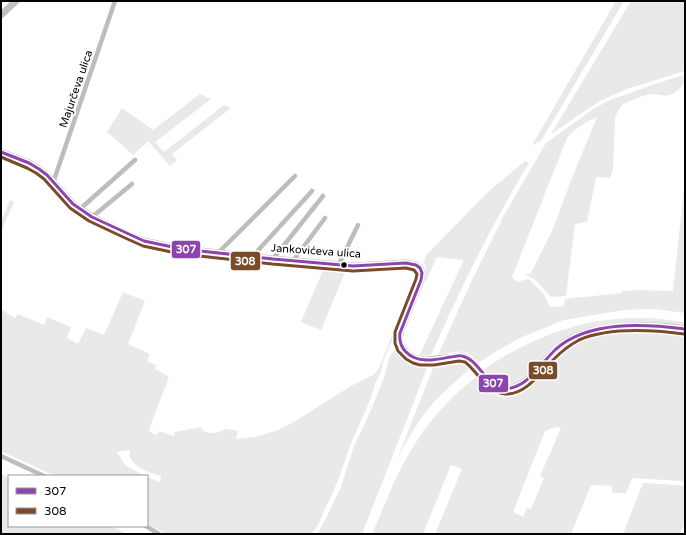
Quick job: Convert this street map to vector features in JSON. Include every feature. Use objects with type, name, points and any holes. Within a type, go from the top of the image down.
[{"type":"main road","points":[[1,15],[16,1]]},
{"type":"main road","name":"Jankovićeva ulica","points":[[1,152],[29,163],[39,169],[47,175],[53,183],[80,209],[92,217],[144,241],[182,249],[273,259],[365,266],[406,263],[416,265],[421,269],[421,280],[401,330],[399,340],[403,348],[410,356],[416,359],[427,360],[462,356],[469,359],[475,365]]},
{"type":"main road","points":[[481,372],[490,382],[498,387],[514,387],[527,380],[562,345],[584,333],[608,328],[636,326],[685,329]]},
{"type":"street","name":"Majurčeva ulica","points":[[53,183],[115,1]]},
{"type":"street","points":[[80,209],[135,160]]},
{"type":"street","points":[[218,253],[295,176]]},
{"type":"street","points":[[92,217],[132,184]]},
{"type":"street","points":[[252,257],[312,191]]},
{"type":"street","points":[[273,259],[323,196]]},
{"type":"street","points":[[293,260],[325,218]]},
{"type":"street","points":[[339,264],[358,225]]},
{"type":"street","points":[[1,456],[42,475]]},
{"type":"street","points":[[148,527],[159,534]]},
{"type":"shaded area","points":[[616,1],[624,1],[541,141],[532,145]]},
{"type":"shaded area","points":[[631,1],[685,1],[685,71],[627,89],[600,101],[551,134]]},
{"type":"shaded area","points":[[683,75],[683,84],[674,93],[670,95],[651,94],[637,98],[623,104],[616,114],[613,170],[610,178],[596,177],[587,222],[575,224],[566,296],[551,297],[534,279],[525,275],[531,273],[553,229],[597,117],[581,126],[567,138],[512,277],[517,282],[528,279],[531,281],[544,294],[550,307],[564,306],[565,299],[622,293],[622,291],[673,291],[685,179],[685,313],[655,309],[624,310],[564,320],[522,337],[478,363],[470,354],[465,352],[438,355],[472,280],[504,215],[546,143],[595,108],[610,100]]},
{"type":"shaded area","points":[[200,94],[211,99],[155,142],[164,152],[224,105],[231,108],[172,154],[177,160],[170,166],[148,141],[133,155],[107,132],[122,108],[153,130]]},
{"type":"shaded area","points":[[525,161],[529,163],[502,209],[477,257],[431,355],[419,356],[464,260],[437,257],[425,283],[426,268],[424,262],[426,255],[489,191]]},
{"type":"shaded area","points":[[10,200],[14,202],[1,232],[1,221]]},
{"type":"shaded area","points":[[324,268],[346,270],[321,330],[301,322]]},
{"type":"shaded area","points":[[123,292],[145,301],[128,344],[150,354],[147,361],[156,365],[155,369],[169,377],[149,429],[150,432],[157,435],[159,431],[174,436],[175,432],[201,427],[203,431],[212,433],[217,433],[225,429],[238,431],[236,439],[255,437],[278,430],[292,423],[351,386],[373,375],[378,370],[408,297],[411,298],[384,359],[381,372],[350,446],[333,492],[319,523],[310,534],[166,534],[148,524],[148,477],[160,482],[161,476],[148,472],[135,464],[130,456],[130,450],[117,452],[125,465],[143,475],[53,475],[1,451],[1,309],[15,318],[18,314],[44,325],[47,317],[71,327],[67,338],[78,344],[86,328],[104,335]]},
{"type":"shaded area","points":[[630,318],[651,318],[685,322],[685,327],[582,331],[526,377],[513,384],[508,385],[498,382],[483,370],[520,348],[560,331],[592,322]]},
{"type":"shaded area","points":[[641,329],[685,333],[685,482],[632,478],[626,493],[612,492],[612,486],[591,485],[571,534],[435,534],[462,469],[451,465],[423,534],[372,534],[407,457],[427,427],[443,408],[469,382],[479,375],[494,389],[510,393],[516,392],[527,385],[558,351],[575,340],[603,332]],"holes":[[[556,427],[561,428],[540,476],[544,478],[531,509],[527,508],[523,517],[513,512],[545,431]]]},
{"type":"shaded area","points":[[397,348],[411,360],[429,363],[362,534],[317,534],[341,487],[353,449],[374,403],[389,359]]},
{"type":"shaded area","points":[[457,360],[467,362],[472,367],[446,390],[428,409],[405,444],[396,462],[435,363]]},
{"type":"shaded area","points":[[1,474],[8,478],[8,527],[113,527],[127,534],[1,534]]},
{"type":"shaded area","points":[[643,483],[685,486],[685,523],[680,534],[623,534]]},
{"type":"transit line","name":"307","points":[[1,152],[29,163],[39,169],[47,175],[73,204],[92,217],[144,241],[182,249],[273,259],[353,266],[406,263],[416,265],[420,268],[422,273],[421,280],[400,333],[400,341],[403,348],[411,356],[421,360],[433,360],[459,356],[468,358],[490,380],[503,388],[518,386],[530,378],[556,349],[569,340],[584,333],[618,326],[635,325],[685,329]]},
{"type":"transit line","name":"308","points":[[1,157],[36,173],[44,179],[70,208],[89,221],[143,246],[181,254],[272,264],[353,271],[406,268],[414,270],[417,274],[416,279],[395,332],[395,343],[398,351],[406,359],[420,365],[434,365],[459,361],[465,362],[487,386],[493,390],[505,394],[520,391],[527,386],[566,348],[579,340],[617,331],[659,331],[684,334]]}]
